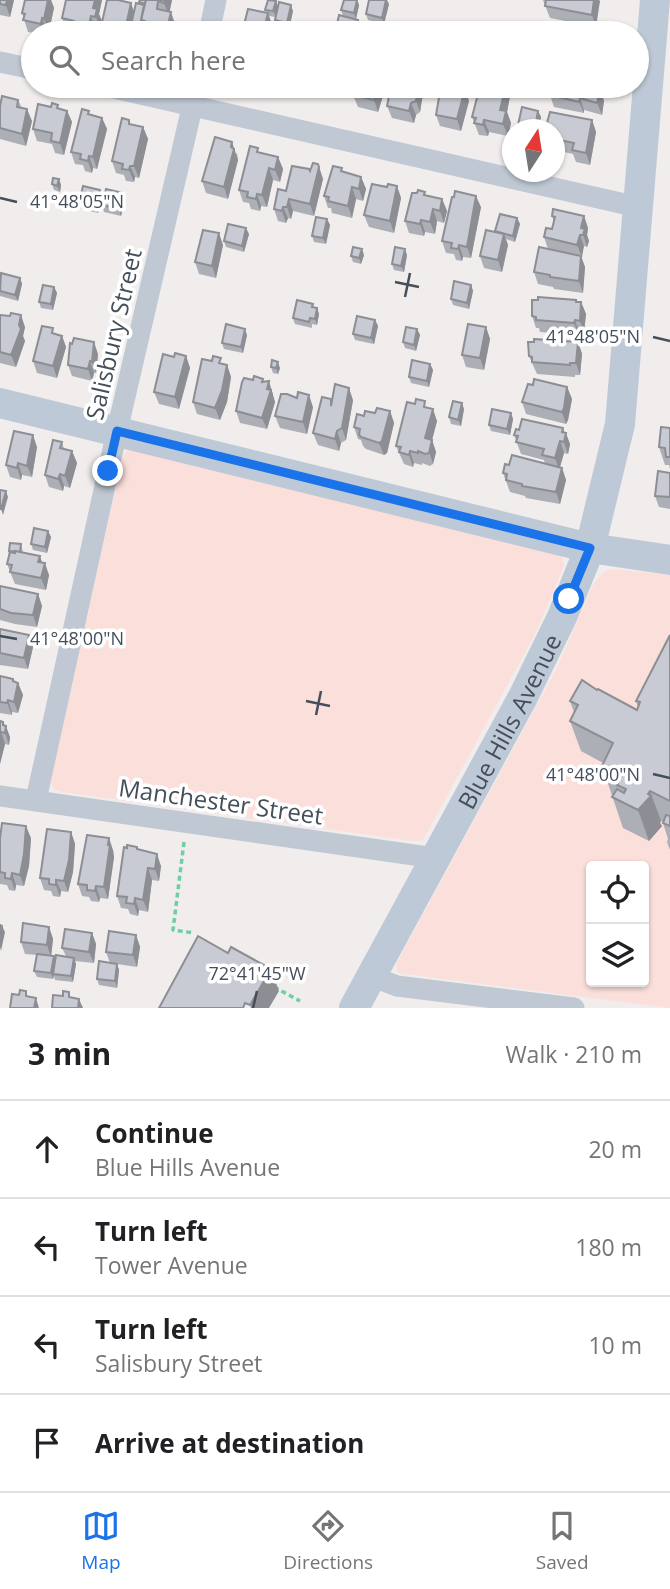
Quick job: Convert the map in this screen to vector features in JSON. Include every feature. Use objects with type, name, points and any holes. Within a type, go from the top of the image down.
[{"type":"main road","name":"Blue Hills Avenue","points":[[649,73],[655,0]]},
{"type":"main road","name":"Blue Hills Avenue","points":[[354,1008],[540,663],[590,548],[620,424],[647,98]]},
{"type":"main road","points":[[0,403],[590,548],[670,560]]},
{"type":"street","points":[[212,21],[216,0]]},
{"type":"street","points":[[0,62],[21,66]]},
{"type":"street","name":"Salisbury Street","points":[[36,800],[117,431],[195,98]]},
{"type":"street","points":[[203,98],[638,207]]},
{"type":"street","name":"Manchester Street","points":[[0,796],[435,858]]},
{"type":"street","points":[[371,976],[397,986],[574,1008]]},
{"type":"path","points":[[184,840],[173,930],[194,933]]},
{"type":"path","points":[[265,982],[300,1000]]},
{"type":"shaded area","points":[[127,449],[559,554],[562,557],[564,566],[536,632],[423,840],[413,841],[54,789],[51,784],[52,775],[122,460]]},
{"type":"shaded area","points":[[612,569],[670,575],[670,1008],[398,973],[396,964],[556,670],[594,583],[603,573]]},
{"type":"building","points":[[25,0],[48,0],[42,21],[23,20],[25,14],[22,13]]},
{"type":"building","points":[[66,0],[95,0],[93,8],[97,9],[95,17],[91,16],[90,21],[62,18]]},
{"type":"building","points":[[107,0],[131,3],[127,21],[102,21]]},
{"type":"building","points":[[146,0],[165,0],[164,3],[158,1],[157,9],[171,12],[169,21],[141,20]]},
{"type":"building","points":[[268,0],[276,1],[273,11],[265,10]]},
{"type":"building","points":[[344,0],[357,0],[354,13],[341,10]]},
{"type":"building","points":[[369,0],[386,0],[382,18],[366,14]]},
{"type":"building","points":[[546,0],[594,0],[592,15],[545,6]]},
{"type":"building","points":[[279,2],[291,5],[287,21],[275,20]]},
{"type":"building","points":[[136,3],[144,5],[141,21],[132,21]]},
{"type":"building","points":[[248,9],[268,13],[266,21],[245,21]]},
{"type":"building","points":[[339,15],[358,20],[358,21],[338,21]]},
{"type":"building","points":[[2,96],[18,100],[17,107],[27,109],[22,134],[0,128]]},
{"type":"building","points":[[389,98],[416,98],[411,103],[409,111],[387,106]]},
{"type":"building","points":[[439,98],[463,98],[457,119],[436,115]]},
{"type":"building","points":[[477,98],[503,98],[500,110],[506,111],[502,124],[484,120],[483,125],[474,123],[476,118],[472,117]]},
{"type":"building","points":[[562,98],[580,98],[579,102]]},
{"type":"building","points":[[580,98],[598,98],[597,103]]},
{"type":"building","points":[[52,103],[67,111],[60,143],[51,141],[52,133],[33,129],[38,104],[51,107]]},
{"type":"building","points":[[522,107],[538,111],[537,119],[519,119]]},
{"type":"building","points":[[82,109],[102,118],[93,157],[89,156],[88,161],[80,159],[81,154],[71,152]]},
{"type":"building","points":[[550,112],[592,120],[586,153],[572,150],[574,143],[565,141],[565,119],[548,119]]},
{"type":"building","points":[[122,118],[129,120],[129,124],[143,127],[134,166],[130,166],[129,170],[122,169],[123,164],[112,161]]},
{"type":"building","points":[[215,137],[232,142],[231,147],[234,149],[224,187],[202,181]]},
{"type":"building","points":[[250,146],[258,148],[257,152],[278,157],[275,170],[269,168],[262,195],[257,194],[256,199],[247,197],[248,192],[239,190]]},
{"type":"building","points":[[313,163],[319,167],[310,204],[289,199],[287,207],[283,207],[282,211],[274,209],[278,189],[286,191],[292,166],[310,171]]},
{"type":"building","points":[[333,166],[361,177],[359,189],[352,187],[348,206],[328,201],[329,197],[324,196]]},
{"type":"building","points":[[53,178],[59,179],[57,186],[52,184]]},
{"type":"building","points":[[372,184],[397,186],[390,221],[364,215]]},
{"type":"building","points":[[83,186],[100,190],[96,207],[79,203]]},
{"type":"building","points":[[106,189],[123,193],[119,209],[102,205]]},
{"type":"building","points":[[418,190],[425,192],[424,195],[442,199],[440,211],[433,209],[430,222],[421,220],[420,224],[405,221],[412,193],[417,193]]},
{"type":"building","points":[[455,191],[476,196],[467,247],[459,245],[458,249],[451,248],[452,243],[442,241]]},
{"type":"building","points":[[553,209],[584,216],[581,228],[585,229],[577,245],[544,237],[546,228],[552,229],[555,217],[552,216]]},
{"type":"building","points":[[500,214],[517,218],[513,236],[495,231]]},
{"type":"building","points":[[316,217],[327,219],[323,238],[312,236]]},
{"type":"building","points":[[228,224],[246,228],[242,246],[224,241]]},
{"type":"building","points":[[203,230],[219,233],[212,266],[195,262]]},
{"type":"building","points":[[486,230],[504,234],[498,260],[480,256]]},
{"type":"building","points":[[353,247],[362,249],[359,258],[351,256]]},
{"type":"building","points":[[395,247],[405,249],[401,266],[392,264]]},
{"type":"building","points":[[539,247],[581,256],[579,281],[534,272]]},
{"type":"building","points":[[1,273],[20,278],[15,295],[0,291]]},
{"type":"building","points":[[454,281],[471,285],[467,303],[451,299]]},
{"type":"building","points":[[43,285],[54,287],[51,304],[39,302]]},
{"type":"building","points":[[538,297],[581,302],[580,321],[575,320],[574,323],[536,320],[536,317],[532,316],[532,300],[538,300]]},
{"type":"building","points":[[297,300],[313,304],[312,307],[317,308],[315,319],[310,318],[309,322],[293,318]]},
{"type":"building","points":[[11,313],[21,315],[21,329],[11,355],[0,352],[0,315],[10,316]]},
{"type":"building","points":[[357,316],[375,320],[371,338],[353,334]]},
{"type":"building","points":[[226,324],[245,329],[241,347],[222,343]]},
{"type":"building","points":[[468,324],[486,327],[480,358],[462,355]]},
{"type":"building","points":[[42,326],[53,328],[52,333],[62,336],[53,366],[33,361]]},
{"type":"building","points":[[406,327],[417,329],[414,345],[403,342]]},
{"type":"building","points":[[74,338],[94,342],[92,362],[90,361],[88,369],[68,365],[70,343],[72,344]]},
{"type":"building","points":[[534,339],[578,342],[576,363],[570,365],[532,362],[528,342],[534,342]]},
{"type":"building","points":[[175,353],[186,356],[175,397],[154,392],[163,354],[174,357]]},
{"type":"building","points":[[213,356],[221,358],[219,363],[227,365],[215,408],[193,402],[202,359],[212,361]]},
{"type":"building","points":[[272,360],[278,362],[276,368],[271,367]]},
{"type":"building","points":[[412,360],[430,364],[427,381],[409,377]]},
{"type":"building","points":[[254,376],[263,379],[262,382],[269,381],[267,389],[271,390],[262,418],[236,411],[244,378],[253,380]]},
{"type":"building","points":[[534,379],[567,387],[562,412],[522,402],[528,384],[533,385]]},
{"type":"building","points":[[335,384],[349,388],[342,428],[337,431],[335,439],[313,433],[322,397],[331,399],[331,406]]},
{"type":"building","points":[[298,392],[309,395],[303,422],[275,416],[281,394],[297,398]]},
{"type":"building","points":[[416,399],[425,401],[424,407],[433,409],[425,438],[432,440],[429,453],[410,451],[409,455],[399,452],[401,447],[396,446],[407,402],[415,404]]},
{"type":"building","points":[[453,401],[462,403],[458,420],[449,417]]},
{"type":"building","points":[[377,408],[390,411],[382,441],[379,443],[361,437],[360,429],[354,427],[357,414],[364,416],[365,411],[375,413]]},
{"type":"building","points":[[492,409],[511,413],[507,429],[489,425]]},
{"type":"building","points":[[522,419],[563,428],[562,432],[566,433],[564,442],[560,441],[555,458],[542,455],[544,449],[516,442],[518,436],[514,435],[516,429],[519,430]]},
{"type":"building","points":[[661,427],[670,428],[670,457],[666,457],[665,448],[659,447]]},
{"type":"building","points":[[14,431],[33,435],[27,466],[18,463],[17,468],[6,465]]},
{"type":"building","points":[[53,440],[62,442],[60,448],[72,451],[65,476],[60,474],[58,479],[45,475]]},
{"type":"building","points":[[512,455],[562,468],[556,492],[522,486],[506,480],[507,474],[503,473],[505,464],[509,465]]},
{"type":"building","points":[[658,471],[670,473],[670,497],[655,496]]},
{"type":"building","points":[[0,490],[6,491],[1,509],[0,509]]},
{"type":"building","points":[[34,528],[48,531],[45,547],[31,544]]},
{"type":"building","points":[[10,543],[21,544],[20,552],[9,551]]},
{"type":"building","points":[[10,552],[40,556],[38,562],[45,563],[41,578],[10,572],[12,565],[7,564]]},
{"type":"building","points":[[0,586],[38,594],[33,615],[0,609]]},
{"type":"building","points":[[0,629],[29,635],[24,658],[0,653]]},
{"type":"building","points":[[670,635],[670,801],[650,791],[648,794],[651,796],[638,810],[612,797],[617,789],[624,793],[626,789],[617,785],[622,776],[602,766],[613,743],[570,721],[578,705],[570,701],[582,680],[637,710],[640,702],[636,701]]},
{"type":"building","points":[[0,676],[18,683],[14,702],[0,702]]},
{"type":"building","points":[[0,721],[6,726],[5,733],[1,732],[0,735]]},
{"type":"building","points":[[666,815],[670,816],[670,826],[663,823]]},
{"type":"building","points":[[2,823],[26,826],[20,875],[12,873],[11,879],[5,878],[5,873],[0,872]]},
{"type":"building","points":[[47,829],[71,832],[64,881],[56,880],[56,885],[49,884],[49,879],[40,878]]},
{"type":"building","points":[[87,835],[109,838],[110,845],[104,887],[96,886],[95,891],[87,890],[87,885],[78,884]]},
{"type":"building","points":[[127,845],[157,854],[155,869],[148,868],[143,900],[135,898],[134,904],[126,903],[127,897],[117,896],[124,847],[127,848]]},
{"type":"building","points":[[23,923],[49,927],[47,945],[21,942]]},
{"type":"building","points":[[65,929],[92,933],[89,952],[62,948]]},
{"type":"building","points":[[109,931],[136,935],[133,955],[106,952]]},
{"type":"building","points":[[198,936],[228,953],[231,947],[271,969],[250,1005],[245,1003],[243,1008],[159,1008]]},
{"type":"building","points":[[37,954],[54,956],[51,973],[34,971]]},
{"type":"building","points":[[56,955],[74,958],[71,976],[53,974]]},
{"type":"building","points":[[99,961],[117,964],[115,981],[97,979]]},
{"type":"building","points":[[20,990],[26,991],[26,996],[36,998],[34,1008],[10,1008],[12,994],[19,995]]},
{"type":"building","points":[[63,991],[69,992],[69,997],[79,999],[78,1008],[52,1008],[53,995],[63,996]]},
{"type":"route","points":[[108,471],[117,431],[590,548],[569,599]]}]
